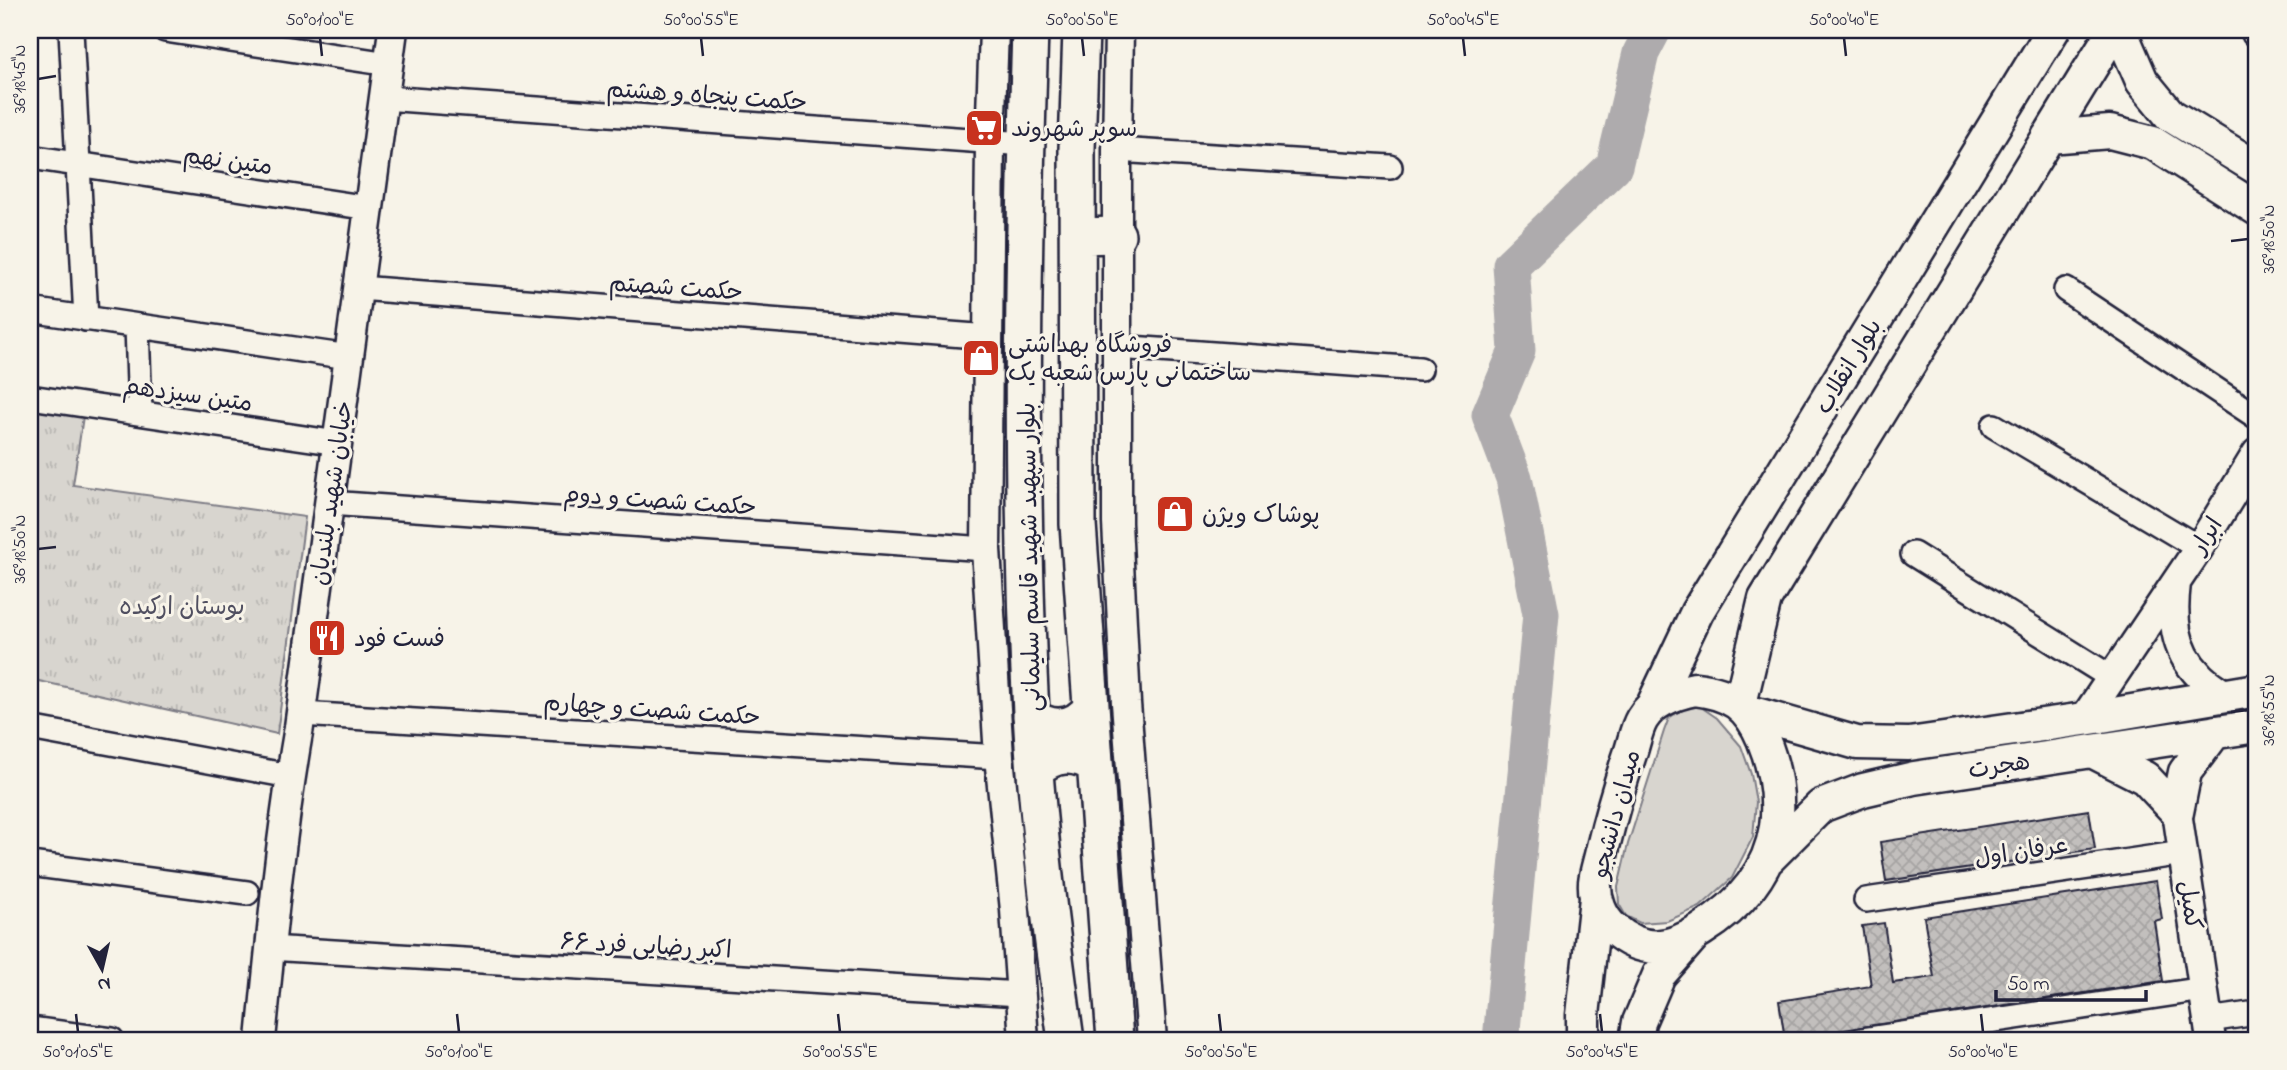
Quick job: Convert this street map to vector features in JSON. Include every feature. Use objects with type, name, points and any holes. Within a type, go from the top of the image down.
[{"type":"main road","name":"بلوار سپهبد شهید قاسم سلیمانی","points":[[1030,30],[1026,144],[1024,524],[1031,716],[1048,907],[1066,1040]]},
{"type":"main road","name":"بلوار سپهبد شهید قاسم سلیمانی","points":[[1082,30],[1077,149],[1078,524],[1115,1040]]},
{"type":"main road","name":"بلوار انقلاب","points":[[1652,707],[1697,612],[2053,30]]},
{"type":"main road","name":"بلوار انقلاب","points":[[1743,708],[1765,599],[2113,30]]},
{"type":"main road","points":[[2120,30],[2142,81],[2170,114],[2257,169]]},
{"type":"main road","points":[[2153,143],[2156,125],[2170,114]]},
{"type":"main road","points":[[2048,137],[2110,132],[2153,143],[2257,209]]},
{"type":"main road","points":[[1078,236],[1117,235]]},
{"type":"main road","points":[[1652,707],[1680,692],[1695,690],[1726,696],[1743,708]]},
{"type":"main road","name":"هجرت","points":[[1743,708],[1857,743],[1909,744],[2084,719],[2257,690]]},
{"type":"main road","name":"میدان دانشجو","points":[[1652,707],[1642,719],[1615,799],[1595,882],[1596,898],[1610,926],[1621,936],[1650,947],[1681,942],[1724,916],[1748,891],[1765,862],[1776,829],[1778,794],[1772,761],[1759,729],[1743,708]]},
{"type":"main road","points":[[1031,716],[1046,725],[1063,726],[1079,720],[1091,708]]},
{"type":"main road","name":"هجرت","points":[[1765,862],[1821,806],[1863,790],[1914,778],[2257,726]]},
{"type":"main road","points":[[2177,812],[2185,772],[2215,732]]},
{"type":"main road","points":[[2092,751],[2145,778],[2177,812]]},
{"type":"main road","points":[[1036,769],[1054,757],[1065,755],[1076,756],[1095,765]]},
{"type":"main road","points":[[1584,1040],[1583,1015],[1596,898]]},
{"type":"main road","points":[[1636,1040],[1639,1022],[1659,975],[1695,934]]},
{"type":"street","points":[[71,30],[86,318]]},
{"type":"street","points":[[165,30],[389,64]]},
{"type":"street","name":"خیابان شهید بلندیان","points":[[261,1040],[290,776],[301,713],[393,30]]},
{"type":"street","points":[[994,30],[990,142],[986,549],[999,757],[1015,911],[1024,1040]]},
{"type":"street","points":[[1119,30],[1117,523],[1126,703],[1152,1040]]},
{"type":"street","name":"حکمت پنجاه و هشتم","points":[[384,98],[1026,144]]},
{"type":"street","points":[[1117,150],[1390,167]]},
{"type":"street","name":"متین نهم","points":[[30,157],[369,208]]},
{"type":"street","name":"حکمت شصتم","points":[[359,288],[989,337]]},
{"type":"street","points":[[2066,290],[2257,417]]},
{"type":"street","points":[[30,310],[349,357]]},
{"type":"street","points":[[137,326],[140,413]]},
{"type":"street","points":[[1117,347],[1420,369]]},
{"type":"street","name":"متین سیزدهم","points":[[30,397],[338,443]]},
{"type":"street","points":[[1994,426],[2199,548]]},
{"type":"street","name":"ابرار","points":[[2084,719],[2199,548],[2257,453]]},
{"type":"street","name":"حکمت شصت و دوم","points":[[329,503],[986,549]]},
{"type":"street","points":[[1913,554],[2112,678]]},
{"type":"street","points":[[2176,580],[2172,614],[2180,646],[2198,675],[2225,695]]},
{"type":"street","name":"حکمت شصت و چهارم","points":[[301,713],[999,757]]},
{"type":"street","points":[[30,728],[290,776]]},
{"type":"street","name":"کمیل","points":[[2177,812],[2210,1030]]},
{"type":"street","name":"عرفان اول","points":[[1866,900],[2183,853]]},
{"type":"street","points":[[30,864],[247,893]]},
{"type":"street","name":"۶۶ اکبر رضایی فرد","points":[[269,948],[1020,994]]},
{"type":"street","points":[[1861,1040],[2204,989]]},
{"type":"street","points":[[2210,1030],[2257,1013]]},
{"type":"street","points":[[30,1029],[111,1040]]},
{"type":"green space","name":"بوستان ارکیده","points":[[30,407],[83,416],[73,485],[305,517],[277,734],[30,679]]},
{"type":"green space","points":[[1685,707],[1701,707],[1717,718],[1741,746],[1751,774],[1756,802],[1753,837],[1732,878],[1700,907],[1667,921],[1640,923],[1626,916],[1619,904],[1618,887],[1628,844],[1664,731],[1669,718]]},
{"type":"building","points":[[2089,810],[2095,849],[1886,881],[1880,842]]},
{"type":"building","points":[[2156,881],[2162,919],[2154,921],[2163,981],[1785,1039],[1779,1001],[1871,986],[1862,926],[1884,923],[1893,983],[1934,977],[1924,917]]},
{"type":"waterway","points":[[1501,1040],[1541,614],[1514,478],[1490,415],[1517,351],[1511,265],[1614,166],[1641,53],[1653,30]]},
{"type":"place","name":"سوپر شهروند","points":[[984,128]]},
{"type":"place","name":"فروشگاه بهداشتی ساختمانی پارس شعبه یک","points":[[981,358]]},
{"type":"place","name":"پوشاک ویژن","points":[[1175,514]]},
{"type":"place","name":"فست فود","points":[[327,638]]}]
